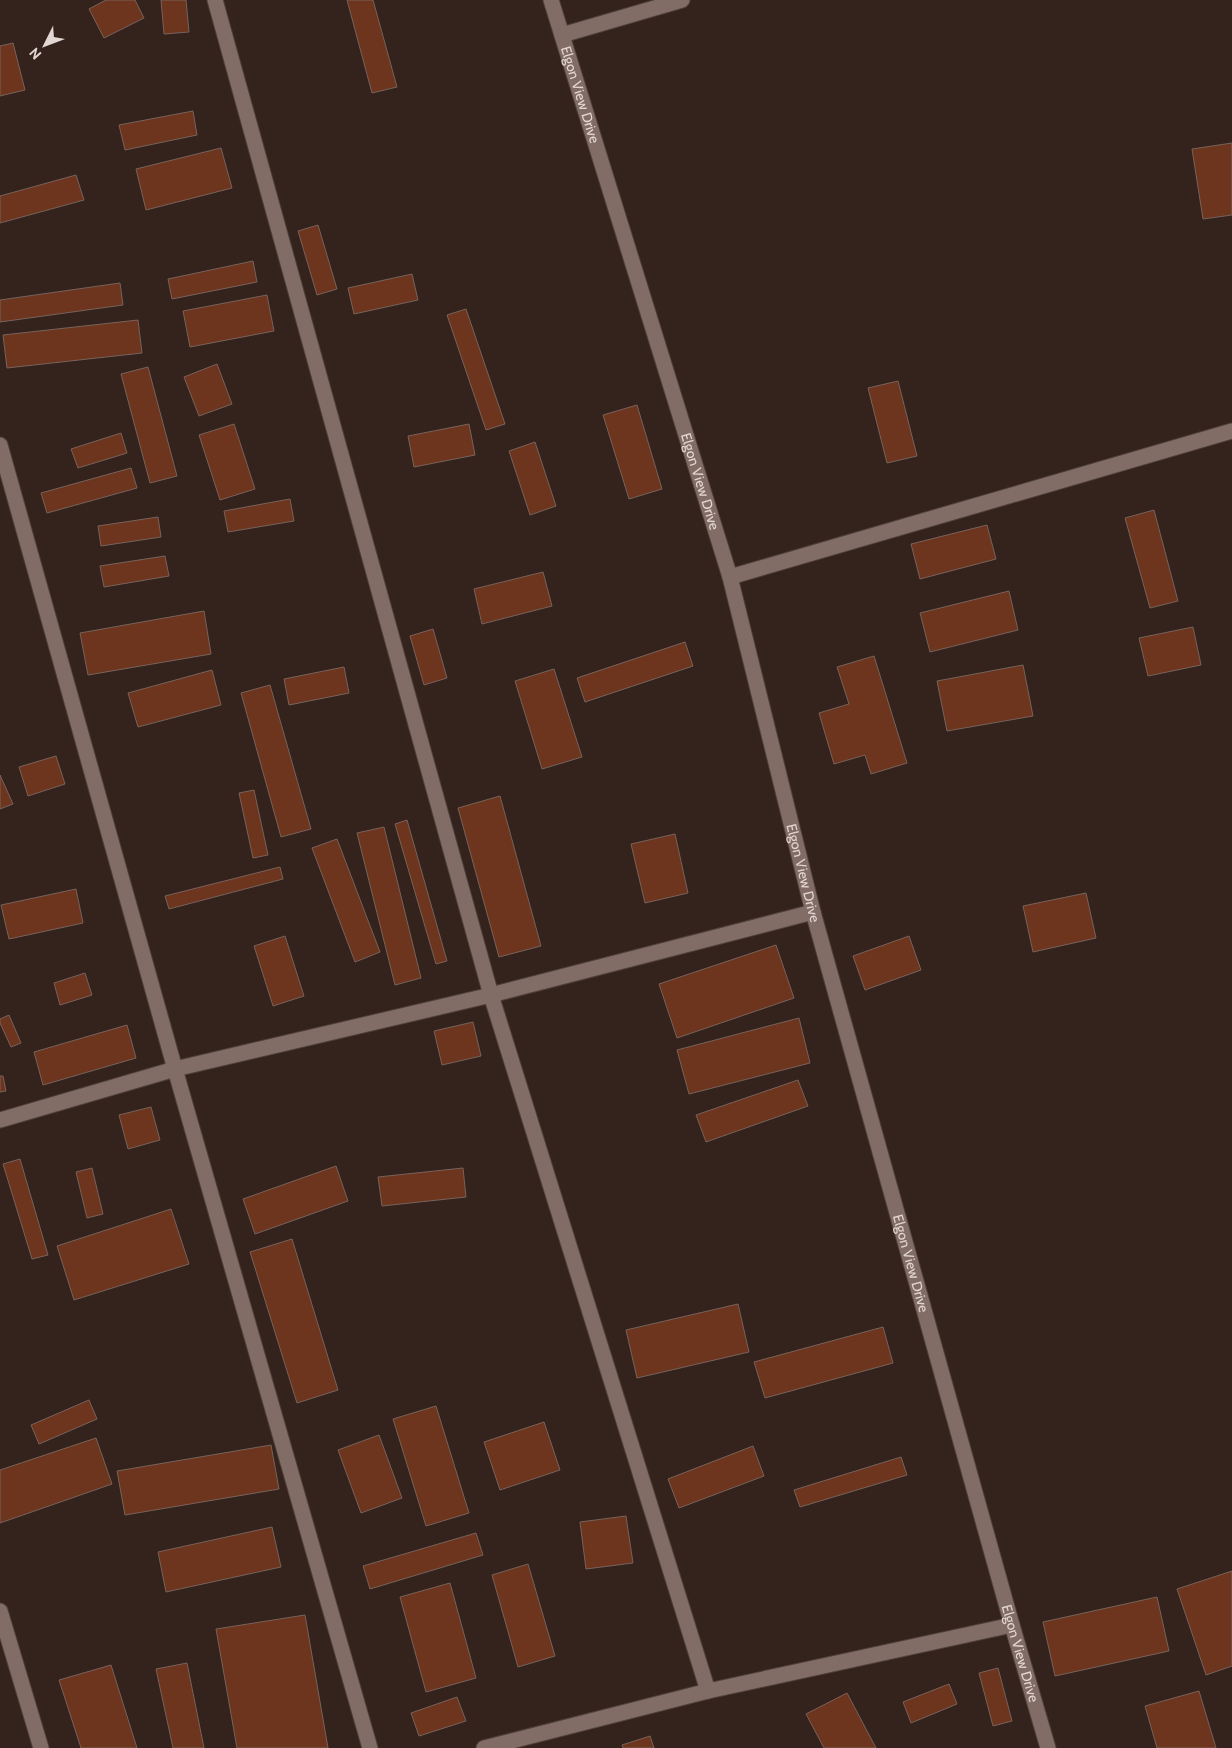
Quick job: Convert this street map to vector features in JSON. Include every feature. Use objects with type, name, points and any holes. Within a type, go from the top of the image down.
[{"type":"street","points":[[216,0],[491,995],[708,1691]]},
{"type":"street","name":"Elgon View Drive","points":[[551,0],[730,577],[813,912],[1048,1748]]},
{"type":"street","points":[[562,35],[682,0]]},
{"type":"street","points":[[730,577],[1232,431]]},
{"type":"street","points":[[0,446],[174,1069],[370,1748]]},
{"type":"street","points":[[0,1120],[174,1069],[491,995],[813,912]]},
{"type":"street","points":[[0,1611],[41,1748]]},
{"type":"street","points":[[484,1748],[708,1691],[1012,1625]]},
{"type":"building","points":[[106,0],[135,0],[144,18],[104,38],[89,9]]},
{"type":"building","points":[[161,0],[186,0],[189,32],[164,34]]},
{"type":"building","points":[[347,0],[373,0],[397,87],[372,93]]},
{"type":"building","points":[[13,43],[25,90],[0,96],[0,46]]},
{"type":"building","points":[[193,111],[197,135],[125,150],[119,125]]},
{"type":"building","points":[[1232,143],[1232,215],[1203,219],[1192,149]]},
{"type":"building","points":[[221,148],[232,188],[146,210],[136,169]]},
{"type":"building","points":[[76,175],[84,200],[0,223],[0,196]]},
{"type":"building","points":[[318,225],[337,289],[317,295],[298,231]]},
{"type":"building","points":[[253,261],[257,282],[172,299],[168,279]]},
{"type":"building","points":[[412,274],[418,300],[354,314],[348,288]]},
{"type":"building","points":[[120,283],[123,305],[0,322],[0,300]]},
{"type":"building","points":[[267,295],[274,331],[190,347],[183,311]]},
{"type":"building","points":[[466,309],[505,424],[486,430],[447,315]]},
{"type":"building","points":[[138,320],[142,353],[7,368],[3,335]]},
{"type":"building","points":[[217,364],[232,404],[199,416],[184,377]]},
{"type":"building","points":[[148,367],[177,476],[150,483],[121,374]]},
{"type":"building","points":[[898,381],[917,456],[887,463],[868,388]]},
{"type":"building","points":[[637,405],[662,489],[629,499],[603,415]]},
{"type":"building","points":[[234,424],[255,489],[220,500],[199,435]]},
{"type":"building","points":[[469,424],[475,455],[414,467],[408,436]]},
{"type":"building","points":[[121,433],[127,453],[78,468],[71,449]]},
{"type":"building","points":[[535,442],[556,506],[530,515],[509,451]]},
{"type":"building","points":[[131,468],[137,488],[47,513],[41,493]]},
{"type":"building","points":[[290,499],[294,521],[228,532],[224,511]]},
{"type":"building","points":[[1154,510],[1178,601],[1150,608],[1125,518]]},
{"type":"building","points":[[158,517],[161,537],[101,546],[98,526]]},
{"type":"building","points":[[987,525],[996,559],[920,579],[911,544]]},
{"type":"building","points":[[165,556],[169,576],[104,587],[100,566]]},
{"type":"building","points":[[543,572],[552,606],[482,624],[474,589]]},
{"type":"building","points":[[1009,591],[1018,630],[930,652],[920,613]]},
{"type":"building","points":[[204,611],[211,654],[88,675],[80,633]]},
{"type":"building","points":[[1193,627],[1201,665],[1148,676],[1139,638]]},
{"type":"building","points":[[433,629],[447,678],[424,685],[410,636]]},
{"type":"building","points":[[685,642],[693,666],[585,702],[577,678]]},
{"type":"building","points":[[874,656],[907,763],[871,774],[865,755],[834,764],[819,713],[849,704],[837,667]]},
{"type":"building","points":[[1023,665],[1033,716],[947,731],[937,681]]},
{"type":"building","points":[[344,667],[349,693],[289,705],[284,679]]},
{"type":"building","points":[[554,669],[582,757],[542,769],[515,681]]},
{"type":"building","points":[[212,670],[221,705],[138,727],[128,693]]},
{"type":"building","points":[[270,685],[311,829],[281,837],[241,693]]},
{"type":"building","points":[[56,756],[65,784],[28,796],[19,767]]},
{"type":"building","points":[[0,775],[13,804],[0,809]]},
{"type":"building","points":[[254,790],[268,855],[253,858],[239,793]]},
{"type":"building","points":[[500,796],[541,946],[499,957],[458,808]]},
{"type":"building","points":[[407,820],[447,961],[436,964],[395,824]]},
{"type":"building","points":[[384,827],[421,978],[395,985],[357,833]]},
{"type":"building","points":[[675,834],[688,893],[645,903],[631,844]]},
{"type":"building","points":[[337,839],[380,952],[355,962],[312,848]]},
{"type":"building","points":[[280,867],[283,879],[169,909],[165,896]]},
{"type":"building","points":[[76,889],[83,923],[9,939],[1,905]]},
{"type":"building","points":[[1086,893],[1096,938],[1033,952],[1023,906]]},
{"type":"building","points":[[285,936],[304,996],[273,1006],[254,946]]},
{"type":"building","points":[[909,936],[921,970],[865,990],[853,956]]},
{"type":"building","points":[[776,945],[794,998],[677,1038],[659,984]]},
{"type":"building","points":[[85,973],[92,995],[60,1005],[54,983]]},
{"type":"building","points":[[9,1015],[21,1043],[11,1047],[0,1023],[0,1019]]},
{"type":"building","points":[[799,1018],[810,1063],[689,1094],[677,1050]]},
{"type":"building","points":[[473,1022],[481,1056],[442,1065],[434,1031]]},
{"type":"building","points":[[127,1025],[136,1058],[43,1085],[34,1052]]},
{"type":"building","points":[[0,1076],[3,1076],[6,1091],[0,1092]]},
{"type":"building","points":[[798,1080],[808,1106],[706,1142],[696,1115]]},
{"type":"building","points":[[151,1107],[160,1140],[128,1149],[119,1115]]},
{"type":"building","points":[[20,1159],[48,1255],[32,1259],[3,1164]]},
{"type":"building","points":[[336,1166],[348,1201],[255,1234],[243,1199]]},
{"type":"building","points":[[92,1168],[103,1214],[87,1218],[76,1172]]},
{"type":"building","points":[[463,1168],[466,1197],[382,1206],[378,1177]]},
{"type":"building","points":[[171,1209],[189,1264],[74,1300],[57,1246]]},
{"type":"building","points":[[292,1239],[338,1390],[297,1403],[250,1252]]},
{"type":"building","points":[[738,1304],[749,1352],[637,1378],[626,1330]]},
{"type":"building","points":[[883,1327],[893,1363],[765,1398],[754,1362]]},
{"type":"building","points":[[89,1400],[97,1419],[39,1444],[31,1425]]},
{"type":"building","points":[[436,1406],[469,1513],[426,1526],[393,1419]]},
{"type":"building","points":[[544,1422],[560,1470],[500,1490],[484,1442]]},
{"type":"building","points":[[379,1435],[402,1498],[361,1513],[338,1450]]},
{"type":"building","points":[[96,1438],[112,1484],[0,1523],[0,1470]]},
{"type":"building","points":[[271,1445],[279,1489],[125,1515],[117,1471]]},
{"type":"building","points":[[753,1446],[764,1476],[679,1508],[668,1479]]},
{"type":"building","points":[[901,1457],[907,1475],[800,1507],[794,1490]]},
{"type":"building","points":[[626,1516],[633,1563],[586,1569],[580,1522]]},
{"type":"building","points":[[272,1527],[281,1567],[166,1592],[158,1552]]},
{"type":"building","points":[[476,1533],[483,1555],[370,1589],[363,1566]]},
{"type":"building","points":[[528,1564],[555,1656],[518,1667],[492,1575]]},
{"type":"building","points":[[1232,1571],[1232,1666],[1206,1675],[1177,1589]]},
{"type":"building","points":[[450,1583],[476,1678],[426,1692],[400,1597]]},
{"type":"building","points":[[1157,1597],[1169,1651],[1055,1676],[1043,1622]]},
{"type":"building","points":[[305,1615],[328,1748],[237,1748],[216,1629]]},
{"type":"building","points":[[187,1663],[204,1748],[173,1748],[156,1669]]},
{"type":"building","points":[[111,1665],[137,1748],[81,1748],[59,1680]]},
{"type":"building","points":[[998,1668],[1012,1721],[993,1726],[979,1673]]},
{"type":"building","points":[[949,1684],[957,1704],[911,1723],[903,1702]]},
{"type":"building","points":[[1199,1691],[1216,1748],[1157,1748],[1145,1706]]},
{"type":"building","points":[[847,1693],[876,1748],[824,1748],[806,1714]]},
{"type":"building","points":[[457,1697],[466,1721],[419,1736],[411,1713]]},
{"type":"building","points":[[650,1736],[654,1748],[623,1748],[622,1745]]}]
